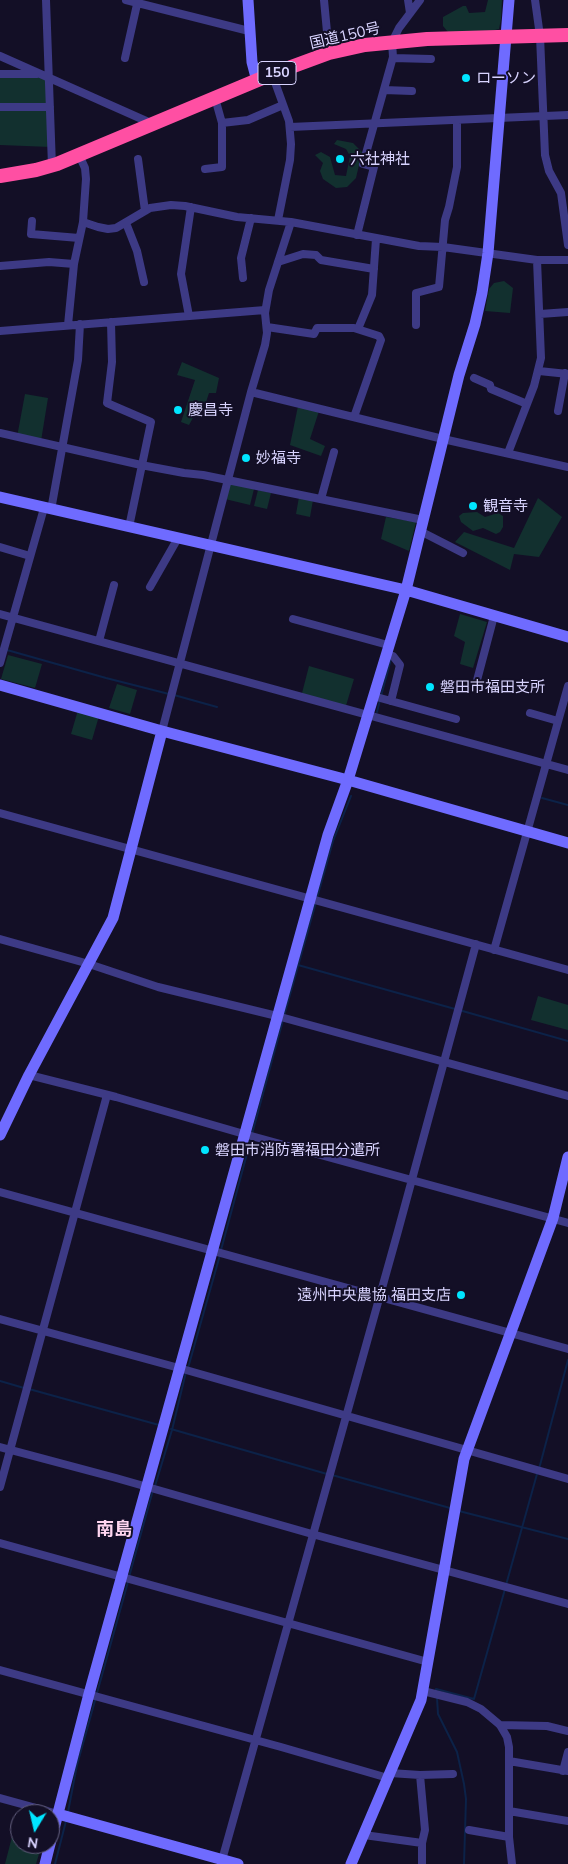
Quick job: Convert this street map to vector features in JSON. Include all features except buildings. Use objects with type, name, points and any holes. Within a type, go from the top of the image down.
[{"type":"highway","name":"国道150号","points":[[0,176],[52,166],[272,74],[329,53],[365,45],[392,42],[568,35]]},
{"type":"street","points":[[46,0],[45,76],[50,107],[52,166]]},
{"type":"street","points":[[126,0],[138,1],[250,31]]},
{"type":"street","points":[[248,0],[252,62],[257,81]]},
{"type":"street","points":[[324,0],[329,53]]},
{"type":"street","points":[[408,0],[410,12]]},
{"type":"street","points":[[357,236],[374,167],[363,164],[393,58],[392,42],[399,28],[420,0]]},
{"type":"street","points":[[60,1806],[146,1487],[328,835],[348,780],[368,715],[378,698],[424,529],[443,439],[482,293],[488,253],[509,0]]},
{"type":"street","points":[[535,0],[540,36],[545,155],[549,171],[561,193],[568,245]]},
{"type":"street","points":[[125,58],[138,1]]},
{"type":"street","points":[[0,56],[153,124]]},
{"type":"street","points":[[393,58],[431,59]]},
{"type":"street","points":[[0,74],[45,76]]},
{"type":"street","points":[[272,74],[290,127],[291,144],[290,160],[278,220]]},
{"type":"street","points":[[384,90],[412,91]]},
{"type":"street","points":[[205,169],[222,167],[222,123],[215,98]]},
{"type":"street","points":[[222,123],[248,120],[283,105]]},
{"type":"street","points":[[0,107],[50,107]]},
{"type":"street","points":[[290,127],[568,116]]},
{"type":"street","points":[[416,325],[416,293],[439,287],[445,220],[457,167],[457,120]]},
{"type":"street","points":[[68,325],[74,264],[83,222],[86,180],[85,168],[79,154]]},
{"type":"street","points":[[138,159],[146,211]]},
{"type":"street","points":[[83,222],[108,229],[126,223],[150,208],[171,205],[191,207],[221,214],[291,222],[357,236],[420,246],[443,247],[537,260],[568,260]]},
{"type":"street","points":[[189,316],[181,274],[191,207]]},
{"type":"street","points":[[243,278],[241,258],[250,218]]},
{"type":"street","points":[[32,221],[31,234],[79,238]]},
{"type":"street","points":[[0,1135],[29,1075],[113,918],[210,546],[265,345],[267,327],[265,310],[269,290],[291,222]]},
{"type":"street","points":[[126,223],[137,251],[144,282]]},
{"type":"street","points":[[358,329],[372,295],[376,239]]},
{"type":"street","points":[[278,262],[303,254],[316,255],[321,260],[374,269]]},
{"type":"street","points":[[508,454],[539,371],[542,358],[537,260]]},
{"type":"street","points":[[0,266],[50,262],[74,264]]},
{"type":"street","points":[[0,331],[265,310]]},
{"type":"street","points":[[540,314],[568,312]]},
{"type":"street","points":[[111,322],[112,362],[107,403],[151,422],[129,527]]},
{"type":"street","points":[[0,664],[30,556],[47,509],[63,447],[78,360],[80,324]]},
{"type":"street","points":[[267,327],[314,334],[317,328],[358,329],[379,336],[381,340],[354,417]]},
{"type":"street","points":[[539,371],[567,374],[558,411]]},
{"type":"street","points":[[474,378],[490,385],[491,389],[527,404]]},
{"type":"street","points":[[251,392],[443,439],[568,467]]},
{"type":"street","points":[[0,433],[184,474],[204,474],[321,499],[424,529],[462,553]]},
{"type":"street","points":[[321,499],[334,452]]},
{"type":"street","points":[[0,497],[406,590],[568,637]]},
{"type":"street","points":[[150,587],[178,538]]},
{"type":"street","points":[[0,547],[30,556]]},
{"type":"street","points":[[100,641],[114,585]]},
{"type":"street","points":[[0,614],[568,770]]},
{"type":"street","points":[[476,684],[494,616]]},
{"type":"street","points":[[293,619],[389,652],[400,665],[391,701]]},
{"type":"street","points":[[0,685],[162,731],[348,780],[568,843]]},
{"type":"street","points":[[494,950],[568,686]]},
{"type":"street","points":[[378,698],[456,719]]},
{"type":"street","points":[[530,713],[568,718]]},
{"type":"street","points":[[0,813],[568,970]]},
{"type":"street","points":[[0,939],[89,964],[158,987],[277,1016],[568,1096]]},
{"type":"street","points":[[221,1861],[412,1180],[476,944]]},
{"type":"street","points":[[29,1075],[568,1223]]},
{"type":"street","points":[[0,1487],[107,1095]]},
{"type":"street","points":[[351,1864],[421,1700],[460,1474],[553,1218],[568,1157]]},
{"type":"street","points":[[0,1192],[568,1349]]},
{"type":"street","points":[[0,1319],[180,1368],[568,1479]]},
{"type":"street","points":[[0,1447],[568,1604]]},
{"type":"street","points":[[0,1543],[428,1662]]},
{"type":"street","points":[[0,1670],[389,1776],[453,1774]]},
{"type":"street","points":[[423,1691],[467,1702],[481,1709],[500,1725],[507,1737],[509,1747],[509,1837],[512,1864]]},
{"type":"street","points":[[500,1725],[548,1726],[568,1731]]},
{"type":"street","points":[[509,1761],[566,1771],[568,1752]]},
{"type":"street","points":[[420,1775],[425,1830],[422,1843],[422,1864]]},
{"type":"street","points":[[0,1798],[22,1804]]},
{"type":"street","points":[[509,1811],[568,1821]]},
{"type":"street","points":[[60,1815],[221,1861],[238,1864]]},
{"type":"street","points":[[469,1830],[509,1837]]},
{"type":"street","points":[[364,1835],[422,1843]]},
{"type":"green space","points":[[488,0],[502,0],[499,29],[478,34],[448,32],[443,26],[443,17],[463,6],[466,6],[469,13],[485,12]]},
{"type":"green space","points":[[0,74],[49,78],[51,147],[0,145]]},
{"type":"green space","points":[[337,140],[353,143],[362,152],[356,178],[347,187],[336,188],[323,179],[320,171],[323,163],[315,155],[321,152],[330,157],[335,175],[346,176],[350,156],[346,149],[334,144]]},
{"type":"green space","points":[[504,281],[513,288],[510,313],[485,311],[489,289],[494,283]]},
{"type":"green space","points":[[182,362],[219,378],[216,393],[209,393],[203,411],[198,410],[197,417],[194,416],[189,425],[181,422],[195,380],[177,375]]},
{"type":"green space","points":[[25,394],[48,398],[41,441],[17,437]]},
{"type":"green space","points":[[298,406],[319,411],[310,439],[325,446],[321,456],[290,445]]},
{"type":"green space","points":[[229,482],[254,489],[250,505],[225,499]]},
{"type":"green space","points":[[258,490],[271,493],[267,509],[254,506]]},
{"type":"green space","points":[[299,497],[313,500],[310,517],[296,514]]},
{"type":"green space","points":[[538,498],[562,517],[539,557],[514,554],[510,570],[455,542],[464,532],[514,548]]},
{"type":"green space","points":[[477,512],[485,517],[498,513],[503,516],[503,527],[500,532],[496,534],[483,528],[473,531],[461,522],[459,516],[463,513]]},
{"type":"green space","points":[[386,517],[416,522],[409,551],[381,539]]},
{"type":"green space","points":[[460,614],[487,622],[473,668],[460,664],[465,642],[454,636]]},
{"type":"green space","points":[[8,655],[42,664],[35,688],[1,679]]},
{"type":"green space","points":[[309,666],[354,679],[345,709],[301,697]]},
{"type":"green space","points":[[117,684],[137,690],[130,714],[109,708]]},
{"type":"green space","points":[[78,710],[99,716],[92,740],[71,734]]},
{"type":"green space","points":[[538,996],[568,1005],[568,1030],[531,1020]]},
{"type":"green space","points":[[10,1845],[10,1854],[39,1854],[36,1864],[5,1864]]},
{"type":"waterway","points":[[7,650],[169,694]]},
{"type":"waterway","points":[[381,696],[391,659]]},
{"type":"waterway","points":[[174,695],[217,707]]},
{"type":"waterway","points":[[377,712],[380,700]]},
{"type":"waterway","points":[[317,898],[333,841],[351,796]]},
{"type":"waterway","points":[[542,798],[568,805]]},
{"type":"waterway","points":[[284,1016],[316,902]]},
{"type":"waterway","points":[[298,965],[455,1009]]},
{"type":"waterway","points":[[459,1010],[568,1041]]},
{"type":"waterway","points":[[252,1134],[283,1020]]},
{"type":"waterway","points":[[221,1250],[251,1139]]},
{"type":"waterway","points":[[188,1368],[220,1255]]},
{"type":"waterway","points":[[539,1469],[568,1360]]},
{"type":"waterway","points":[[155,1486],[172,1430],[186,1372]]},
{"type":"waterway","points":[[0,1381],[24,1388]]},
{"type":"waterway","points":[[29,1389],[159,1425]]},
{"type":"waterway","points":[[171,1429],[327,1474]]},
{"type":"waterway","points":[[506,1585],[537,1474]]},
{"type":"waterway","points":[[332,1475],[450,1508]]},
{"type":"waterway","points":[[129,1577],[153,1490]]},
{"type":"waterway","points":[[459,1511],[568,1539]]},
{"type":"waterway","points":[[97,1693],[128,1582]]},
{"type":"waterway","points":[[436,1691],[436,1689],[474,1699],[505,1589]]},
{"type":"waterway","points":[[68,1812],[77,1765],[96,1697]]},
{"type":"waterway","points":[[437,1698],[438,1714],[457,1752],[464,1784],[466,1799],[464,1864]]},
{"type":"waterway","points":[[55,1864],[66,1821]]},
{"type":"place","name":"ローソン","points":[[466,78]]},
{"type":"place","name":"六社神社","points":[[340,159]]},
{"type":"place","name":"慶昌寺","points":[[178,410]]},
{"type":"place","name":"妙福寺","points":[[246,458]]},
{"type":"place","name":"観音寺","points":[[473,506]]},
{"type":"place","name":"磐田市福田支所","points":[[430,687]]},
{"type":"place","name":"磐田市消防署福田分遣所","points":[[205,1150]]},
{"type":"place","name":"遠州中央農協 福田支店","points":[[461,1295]]},
{"type":"district","name":"南島","points":[[114,1530]]}]
